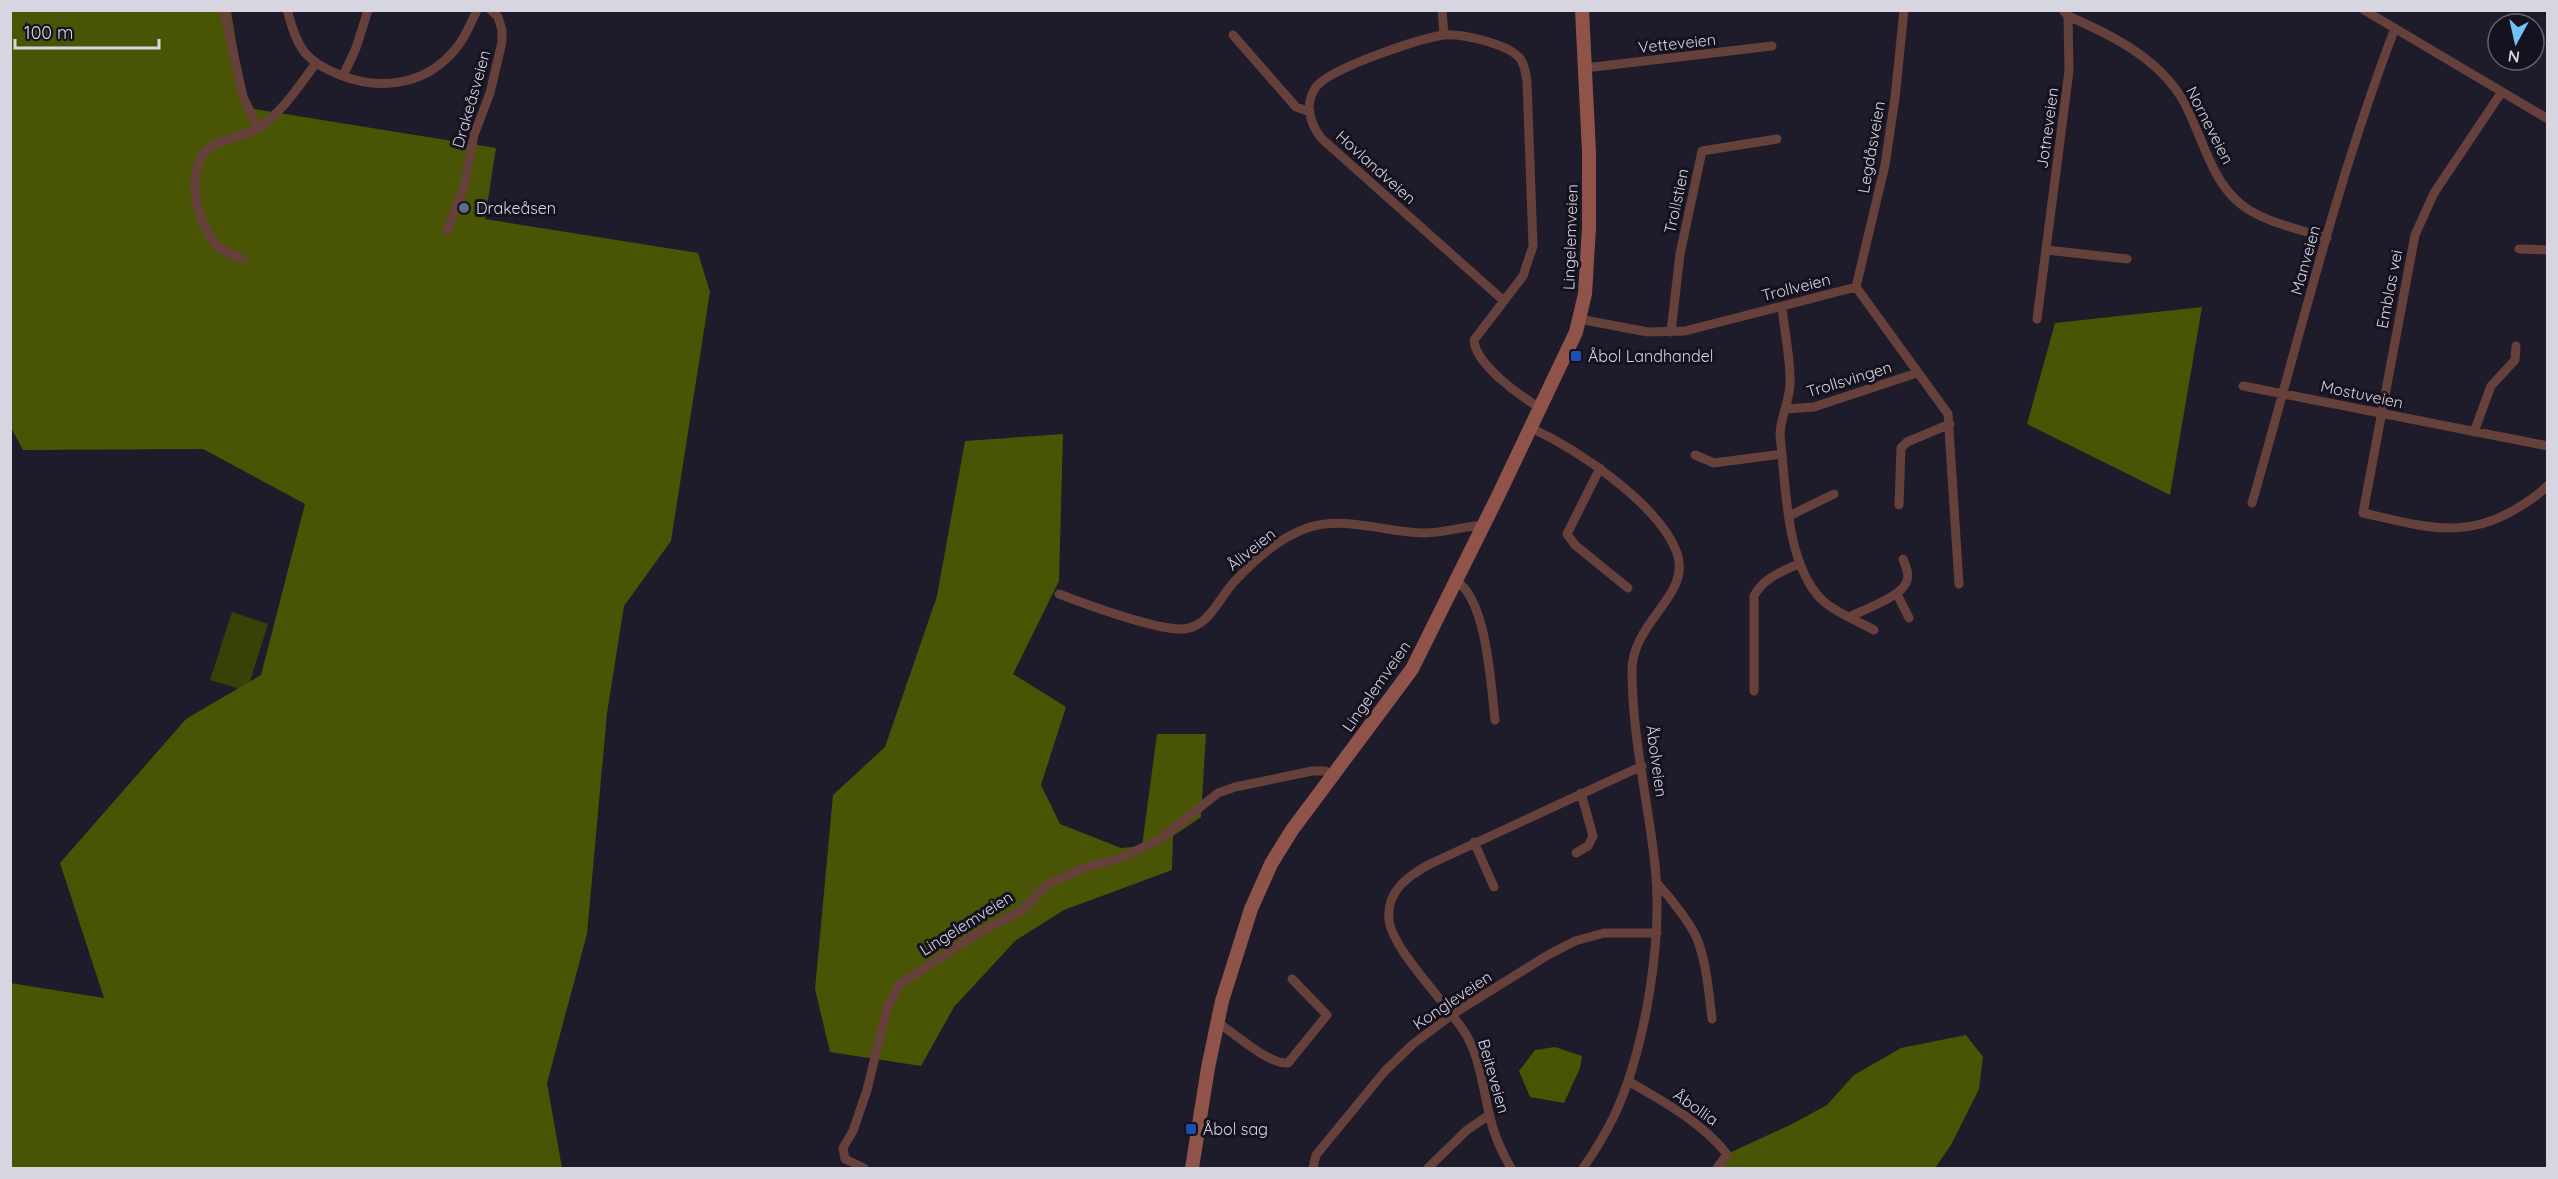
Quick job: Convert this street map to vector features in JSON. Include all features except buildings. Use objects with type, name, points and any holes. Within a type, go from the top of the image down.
[{"type":"main road","name":"Lingelemveien","points":[[1192,1168],[1217,1022],[1251,909],[1271,864],[1332,774],[1407,676],[1484,525],[1570,345],[1580,319],[1588,270],[1589,228],[1582,10]]},
{"type":"street","points":[[224,10],[243,97],[258,128]]},
{"type":"street","name":"Drakeåsveien","points":[[287,10],[296,39],[316,63],[361,82],[385,84],[397,83],[425,74],[451,55],[477,10]]},
{"type":"street","points":[[344,76],[368,10]]},
{"type":"street","name":"Drakeåsveien","points":[[447,231],[465,183],[474,135],[490,93],[502,42],[500,24],[491,10]]},
{"type":"street","points":[[1442,10],[1444,35]]},
{"type":"street","name":"Legdåsveien","points":[[1856,287],[1885,165],[1904,10]]},
{"type":"street","points":[[2364,10],[2501,93],[2547,118]]},
{"type":"street","name":"Norneveien","points":[[2066,13],[2140,55],[2159,69],[2183,101],[2222,182],[2232,197],[2244,207],[2268,219],[2327,238]]},
{"type":"street","name":"Jotneveien","points":[[2037,319],[2069,71],[2066,13]]},
{"type":"street","name":"Manveien","points":[[2252,503],[2327,238],[2371,94],[2395,28]]},
{"type":"street","points":[[1233,35],[1296,107],[1310,112],[1309,103],[1314,89],[1330,74],[1381,54],[1444,35],[1475,39],[1500,46],[1521,59],[1525,70],[1535,231],[1533,246],[1523,276],[1479,332],[1474,340],[1474,348],[1486,364],[1540,408]]},
{"type":"street","name":"Vetteveien","points":[[1585,68],[1772,46]]},
{"type":"street","points":[[243,259],[222,249],[215,242],[196,203],[195,183],[200,161],[206,151],[225,140],[258,128],[293,94],[316,63]]},
{"type":"street","name":"Emblas vei","points":[[2501,93],[2434,193],[2421,219],[2409,258],[2363,513],[2444,529],[2474,527],[2499,519],[2523,505],[2547,485]]},
{"type":"street","name":"Hovlandveien","points":[[1310,112],[1313,127],[1321,138],[1504,301]]},
{"type":"street","name":"Trollstien","points":[[1671,332],[1680,254],[1702,151],[1777,140]]},
{"type":"street","points":[[2519,249],[2547,250]]},
{"type":"street","points":[[2047,250],[2127,259]]},
{"type":"street","name":"Trollveien","points":[[1580,319],[1648,332],[1685,331],[1856,287],[1948,414],[1959,584]]},
{"type":"street","name":"Trollsvingen","points":[[1782,306],[1790,385],[1786,409],[1814,407],[1917,373]]},
{"type":"street","points":[[2474,432],[2490,386],[2514,362],[2516,346]]},
{"type":"street","name":"Mostuveien","points":[[2243,386],[2547,446]]},
{"type":"street","points":[[1786,409],[1780,419],[1782,454],[1789,516],[1800,563],[1822,600],[1874,630]]},
{"type":"street","points":[[1899,505],[1901,448],[1907,442],[1950,424]]},
{"type":"street","name":"Åbolveien","points":[[1531,428],[1600,468],[1635,498],[1671,540],[1680,563],[1678,582],[1651,620],[1635,650],[1633,681],[1656,882],[1657,933],[1644,1013],[1628,1081],[1605,1135],[1583,1168]]},
{"type":"street","points":[[1695,455],[1714,463],[1782,454]]},
{"type":"street","points":[[1600,468],[1567,534],[1575,545],[1628,588]]},
{"type":"street","points":[[1789,516],[1834,494]]},
{"type":"street","name":"Åliveien","points":[[1059,594],[1164,627],[1183,629],[1200,624],[1209,616],[1232,583],[1253,563],[1291,536],[1305,529],[1318,525],[1341,524],[1426,533],[1484,525]]},
{"type":"street","points":[[1849,617],[1897,594],[1906,584],[1908,574],[1903,559]]},
{"type":"street","points":[[1754,691],[1754,596],[1759,586],[1767,579],[1800,563]]},
{"type":"street","points":[[1456,581],[1465,587],[1481,624],[1495,720]]},
{"type":"street","points":[[1897,594],[1910,618]]},
{"type":"street","name":"Beiteveien","points":[[1511,1168],[1495,1136],[1474,1051],[1453,1014],[1399,947],[1393,933],[1390,910],[1399,885],[1412,874],[1474,842],[1642,766]]},
{"type":"street","name":"Lingelemveien","points":[[864,1168],[845,1159],[843,1148],[859,1116],[882,1035],[887,1008],[900,984],[978,933],[1021,911],[1048,884],[1083,868],[1120,858],[1159,840],[1218,794],[1235,787],[1312,771],[1325,771],[1332,774]]},
{"type":"street","points":[[1576,853],[1588,846],[1593,836],[1581,793]]},
{"type":"street","points":[[1474,842],[1494,887]]},
{"type":"street","points":[[1656,882],[1669,896],[1699,942],[1708,983],[1712,1018]]},
{"type":"street","name":"Kongleveien","points":[[1313,1168],[1316,1155],[1385,1071],[1413,1044],[1453,1014],[1575,941],[1604,933],[1657,933]]},
{"type":"street","points":[[1217,1022],[1270,1059],[1280,1064],[1288,1063],[1327,1016],[1292,979]]},
{"type":"street","name":"Åbollia","points":[[1628,1081],[1688,1117],[1711,1135],[1727,1154],[1717,1168]]},
{"type":"street","points":[[1428,1168],[1467,1130],[1489,1115]]},
{"type":"green space","points":[[11,11],[231,11],[247,108],[496,148],[485,219],[698,253],[710,292],[671,541],[624,606],[607,713],[587,934],[547,1083],[562,1168],[11,1168],[10,983],[104,998],[60,863],[186,719],[261,675],[305,504],[203,449],[23,450],[10,426]]},
{"type":"green space","points":[[2202,307],[2170,495],[2027,424],[2055,323]]},
{"type":"green space","points":[[1063,434],[1059,581],[1013,674],[1066,707],[1041,785],[1060,824],[1121,848],[1142,846],[1157,734],[1206,734],[1201,817],[1173,836],[1172,870],[1064,910],[1015,941],[954,1007],[921,1066],[830,1052],[815,989],[833,795],[885,747],[937,596],[965,441]]},
{"type":"green space","points":[[232,612],[268,624],[247,691],[210,680]]},
{"type":"green space","points":[[1966,1035],[1983,1057],[1979,1089],[1951,1145],[1935,1168],[1717,1168],[1727,1154],[1827,1105],[1854,1075],[1901,1048]]},
{"type":"green space","points":[[1555,1047],[1582,1056],[1580,1068],[1564,1103],[1530,1097],[1519,1071],[1535,1050]]},
{"type":"place","name":"Drakeåsen","points":[[464,208]]},
{"type":"place","name":"Åbol Landhandel","points":[[1576,356]]},
{"type":"place","name":"Åbol sag","points":[[1191,1129]]}]
